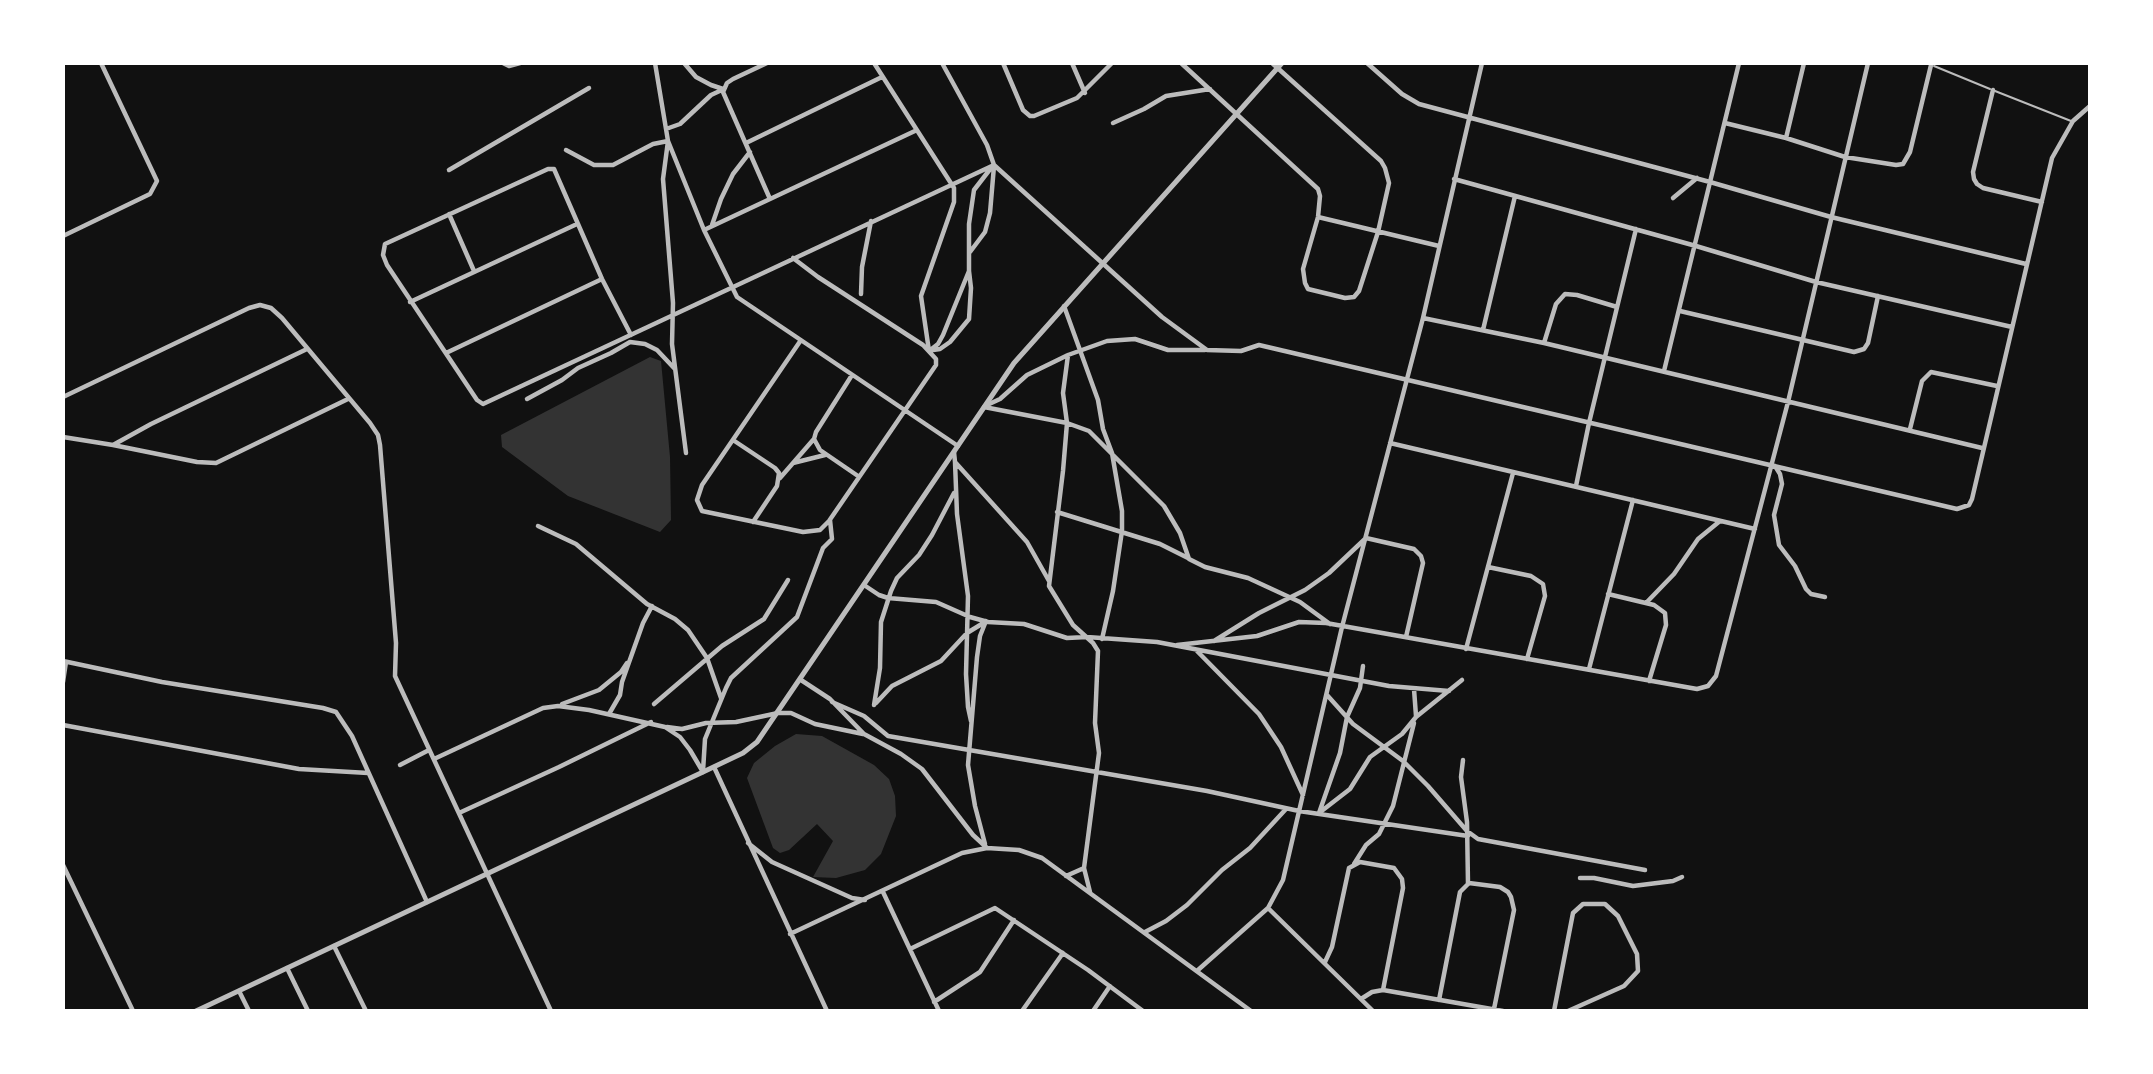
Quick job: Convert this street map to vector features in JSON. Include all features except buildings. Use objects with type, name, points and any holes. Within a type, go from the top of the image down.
[{"type":"street","points":[[63,236],[150,194],[157,181],[101,63]]},
{"type":"street","points":[[503,63],[509,66],[520,63]]},
{"type":"street","points":[[655,63],[668,141],[730,288],[743,303],[904,409],[956,448]]},
{"type":"street","points":[[684,63],[696,77],[724,89]]},
{"type":"street","points":[[666,129],[680,124],[733,79],[767,63]]},
{"type":"street","points":[[874,63],[954,188],[954,202],[921,296],[929,351]]},
{"type":"street","points":[[942,63],[987,145],[994,165],[990,213],[985,232],[970,252]]},
{"type":"street","points":[[1003,63],[1020,105],[1030,116],[1070,102],[1084,93],[1112,63]]},
{"type":"street","points":[[1072,63],[1084,93]]},
{"type":"street","points":[[1181,63],[1313,182],[1320,196],[1318,217],[1303,269],[1308,289],[1345,298],[1354,297],[1359,291],[1378,232],[1388,183],[1385,168],[1381,161],[1280,65],[1272,63]]},
{"type":"street","points":[[1367,63],[1402,94],[1419,104],[1697,178],[1831,217],[2026,264]]},
{"type":"street","points":[[1198,970],[1268,908],[1283,880],[1342,627],[1423,318],[1482,63]]},
{"type":"street","points":[[1664,371],[1739,63]]},
{"type":"street","points":[[1786,138],[1804,63]]},
{"type":"street","points":[[864,585],[888,598],[936,602],[986,621],[1024,624],[1067,638],[1087,637],[1177,645],[1257,636],[1299,622],[1331,624],[1703,689],[1716,676],[1773,466],[1868,63]]},
{"type":"street","points":[[1725,123],[1786,138],[1845,157],[1896,165],[1903,163],[1908,159],[1929,64]]},
{"type":"street","points":[[196,1011],[714,767],[757,742],[1014,363],[1280,65]]},
{"type":"street","points":[[746,143],[882,77]]},
{"type":"street","points":[[449,170],[589,88]]},
{"type":"street","points":[[724,89],[725,99],[771,199]]},
{"type":"street","points":[[1113,122],[1166,96],[1210,89]]},
{"type":"street","points":[[1993,90],[1973,172],[1974,179],[1983,188],[2042,202]]},
{"type":"street","points":[[985,407],[1000,400],[1027,375],[1068,355],[1107,341],[1135,339],[1168,350],[1241,351],[1259,345],[1957,509],[1969,505],[2055,150],[2073,121],[2088,108]]},
{"type":"street","points":[[704,230],[917,130]]},
{"type":"street","points":[[566,150],[594,165],[605,166],[613,165],[653,144],[668,141]]},
{"type":"street","points":[[668,141],[663,179],[674,314],[672,344],[686,453]]},
{"type":"street","points":[[712,226],[733,174],[750,152]]},
{"type":"street","points":[[631,334],[602,279],[554,169],[548,169],[385,244],[385,261],[410,302],[477,400],[484,404],[994,165]]},
{"type":"street","points":[[929,351],[940,349],[950,342],[969,319],[969,225],[974,190],[980,179],[994,165]]},
{"type":"street","points":[[994,165],[1162,317],[1207,350]]},
{"type":"street","points":[[1673,198],[1697,178]]},
{"type":"street","points":[[1454,179],[1816,282],[2012,327]]},
{"type":"street","points":[[1483,330],[1515,196]]},
{"type":"street","points":[[449,214],[474,271]]},
{"type":"street","points":[[1318,217],[1439,246]]},
{"type":"street","points":[[861,294],[862,267],[872,221]]},
{"type":"street","points":[[410,302],[577,224]]},
{"type":"street","points":[[1577,486],[1589,423],[1636,229]]},
{"type":"street","points":[[793,258],[929,351],[936,359],[936,365],[830,520],[820,530],[813,532],[710,514],[698,506],[697,494],[801,340]]},
{"type":"street","points":[[929,351],[938,344],[943,335],[969,271]]},
{"type":"street","points":[[446,354],[602,279]]},
{"type":"street","points":[[1544,343],[1556,304],[1565,295],[1577,295],[1617,307]]},
{"type":"street","points":[[1680,311],[1854,352],[1864,349],[1870,335],[1878,296]]},
{"type":"street","points":[[63,397],[255,306],[266,306],[276,313],[378,435],[396,643],[395,676],[551,1011]]},
{"type":"street","points":[[1065,306],[1092,380],[1103,429],[1112,453],[1122,511],[1122,531],[1109,614],[1102,639]]},
{"type":"street","points":[[1423,318],[1544,343],[1982,448]]},
{"type":"street","points":[[527,399],[578,368],[630,342],[645,344],[657,350],[675,369]]},
{"type":"street","points":[[113,444],[307,349]]},
{"type":"street","points":[[1049,582],[1067,423],[1063,393],[1068,355]]},
{"type":"street","points":[[1910,429],[1922,381],[1931,372],[1997,386]]},
{"type":"street","points":[[753,523],[779,480],[814,439],[852,375]]},
{"type":"street","points":[[63,437],[113,444],[197,462],[216,463],[348,399]]},
{"type":"street","points":[[985,407],[1067,423],[1089,431],[1151,491],[1172,516],[1189,559]]},
{"type":"street","points":[[814,439],[820,450],[858,476]]},
{"type":"street","points":[[733,440],[775,468],[779,480]]},
{"type":"street","points":[[1390,443],[1755,529]]},
{"type":"street","points":[[956,448],[955,492],[968,596],[966,634],[968,707],[971,721]]},
{"type":"street","points":[[793,463],[826,455]]},
{"type":"street","points":[[955,462],[1015,526],[1027,542],[1073,625],[1098,651],[1095,713],[1097,772],[1084,868],[1090,892]]},
{"type":"street","points":[[1773,466],[1780,474],[1782,484],[1774,514],[1779,545],[1795,566],[1806,589],[1811,594],[1825,597]]},
{"type":"street","points":[[1466,649],[1514,473]]},
{"type":"street","points":[[955,492],[932,536],[919,555],[897,578],[888,598],[881,622],[880,668],[874,705],[892,686],[941,661],[966,634],[986,621]]},
{"type":"street","points":[[1588,669],[1633,500]]},
{"type":"street","points":[[1057,512],[1160,544],[1205,567],[1248,578],[1288,597],[1331,624]]},
{"type":"street","points":[[703,772],[705,739],[721,699],[732,678],[797,617],[823,548],[832,538],[830,520]]},
{"type":"street","points":[[1646,603],[1674,574],[1698,539],[1720,521]]},
{"type":"street","points":[[538,526],[576,544],[652,606],[688,629],[707,658],[721,699]]},
{"type":"street","points":[[1213,642],[1288,597],[1305,590],[1329,573],[1366,538]]},
{"type":"street","points":[[1366,538],[1414,548],[1421,556],[1423,563],[1406,637]]},
{"type":"street","points":[[1488,567],[1531,576],[1543,584],[1545,596],[1527,659]]},
{"type":"street","points":[[654,704],[707,658],[764,619],[788,580]]},
{"type":"street","points":[[1608,594],[1660,608],[1666,619],[1649,681]]},
{"type":"street","points":[[609,714],[620,695],[643,623],[652,606]]},
{"type":"street","points":[[986,621],[980,636],[977,657],[969,751],[970,783],[986,848]]},
{"type":"street","points":[[1177,645],[1414,689],[1449,691]]},
{"type":"street","points":[[1196,650],[1259,713],[1281,747],[1303,795]]},
{"type":"street","points":[[434,760],[543,708],[558,706],[599,690],[621,672],[632,656]]},
{"type":"street","points":[[63,682],[65,661],[136,677],[330,710],[341,717],[347,727],[427,902]]},
{"type":"street","points":[[1318,814],[1340,754],[1347,717],[1362,680],[1363,666]]},
{"type":"street","points":[[801,680],[819,690],[864,734],[922,769],[986,848]]},
{"type":"street","points":[[1318,814],[1350,789],[1370,757],[1402,734],[1416,718],[1462,680]]},
{"type":"street","points":[[1325,962],[1332,947],[1346,875],[1366,845],[1379,834],[1393,806],[1416,718],[1414,689]]},
{"type":"street","points":[[1326,695],[1347,717],[1428,786],[1467,834]]},
{"type":"street","points":[[832,702],[864,716],[888,736],[1207,791],[1299,811],[1467,834],[1478,839],[1646,870]]},
{"type":"street","points":[[558,706],[682,729],[791,713],[815,724],[864,734]]},
{"type":"street","points":[[459,813],[559,768],[650,722]]},
{"type":"street","points":[[63,725],[299,769],[368,773]]},
{"type":"street","points":[[665,727],[685,743],[703,772]]},
{"type":"street","points":[[400,765],[429,750]]},
{"type":"street","points":[[1463,760],[1461,777],[1467,834],[1468,884]]},
{"type":"street","points":[[714,767],[827,1011]]},
{"type":"street","points":[[1145,932],[1166,921],[1187,905],[1222,870],[1250,848],[1287,808]]},
{"type":"street","points":[[748,843],[772,862],[852,898],[865,900]]},
{"type":"street","points":[[790,934],[962,853],[986,848],[1031,853],[1090,892],[1251,1011]]},
{"type":"street","points":[[1353,864],[1360,862],[1394,868],[1402,879],[1403,888],[1383,990]]},
{"type":"street","points":[[63,865],[134,1011]]},
{"type":"street","points":[[1066,876],[1084,868]]},
{"type":"street","points":[[1580,878],[1633,886],[1673,881],[1682,877]]},
{"type":"street","points":[[1439,1000],[1458,898],[1468,884],[1476,883],[1500,887],[1508,892],[1513,904],[1494,1009]]},
{"type":"street","points":[[883,892],[939,1011]]},
{"type":"street","points":[[1555,1011],[1573,913],[1583,904],[1605,904],[1618,916],[1637,954],[1638,971],[1624,986],[1568,1011]]},
{"type":"street","points":[[910,948],[995,908],[1143,1011]]},
{"type":"street","points":[[1268,908],[1373,1011]]},
{"type":"street","points":[[934,1002],[980,972],[1014,920]]},
{"type":"street","points":[[334,946],[366,1011]]},
{"type":"street","points":[[1022,1011],[1063,953]]},
{"type":"street","points":[[287,968],[307,1011]]},
{"type":"street","points":[[1093,1011],[1110,986]]},
{"type":"street","points":[[1361,999],[1372,992],[1383,990],[1503,1011]]},
{"type":"street","points":[[239,991],[249,1011]]},
{"type":"lane","points":[[1929,64],[2073,121]]},
{"type":"shaded area","points":[[650,357],[661,361],[670,457],[671,520],[660,532],[568,496],[502,447],[501,435]]},
{"type":"shaded area","points":[[796,734],[822,736],[874,765],[889,779],[895,796],[896,816],[881,854],[865,870],[836,878],[813,877],[833,841],[817,824],[789,850],[780,853],[773,848],[747,778],[754,763]]}]
